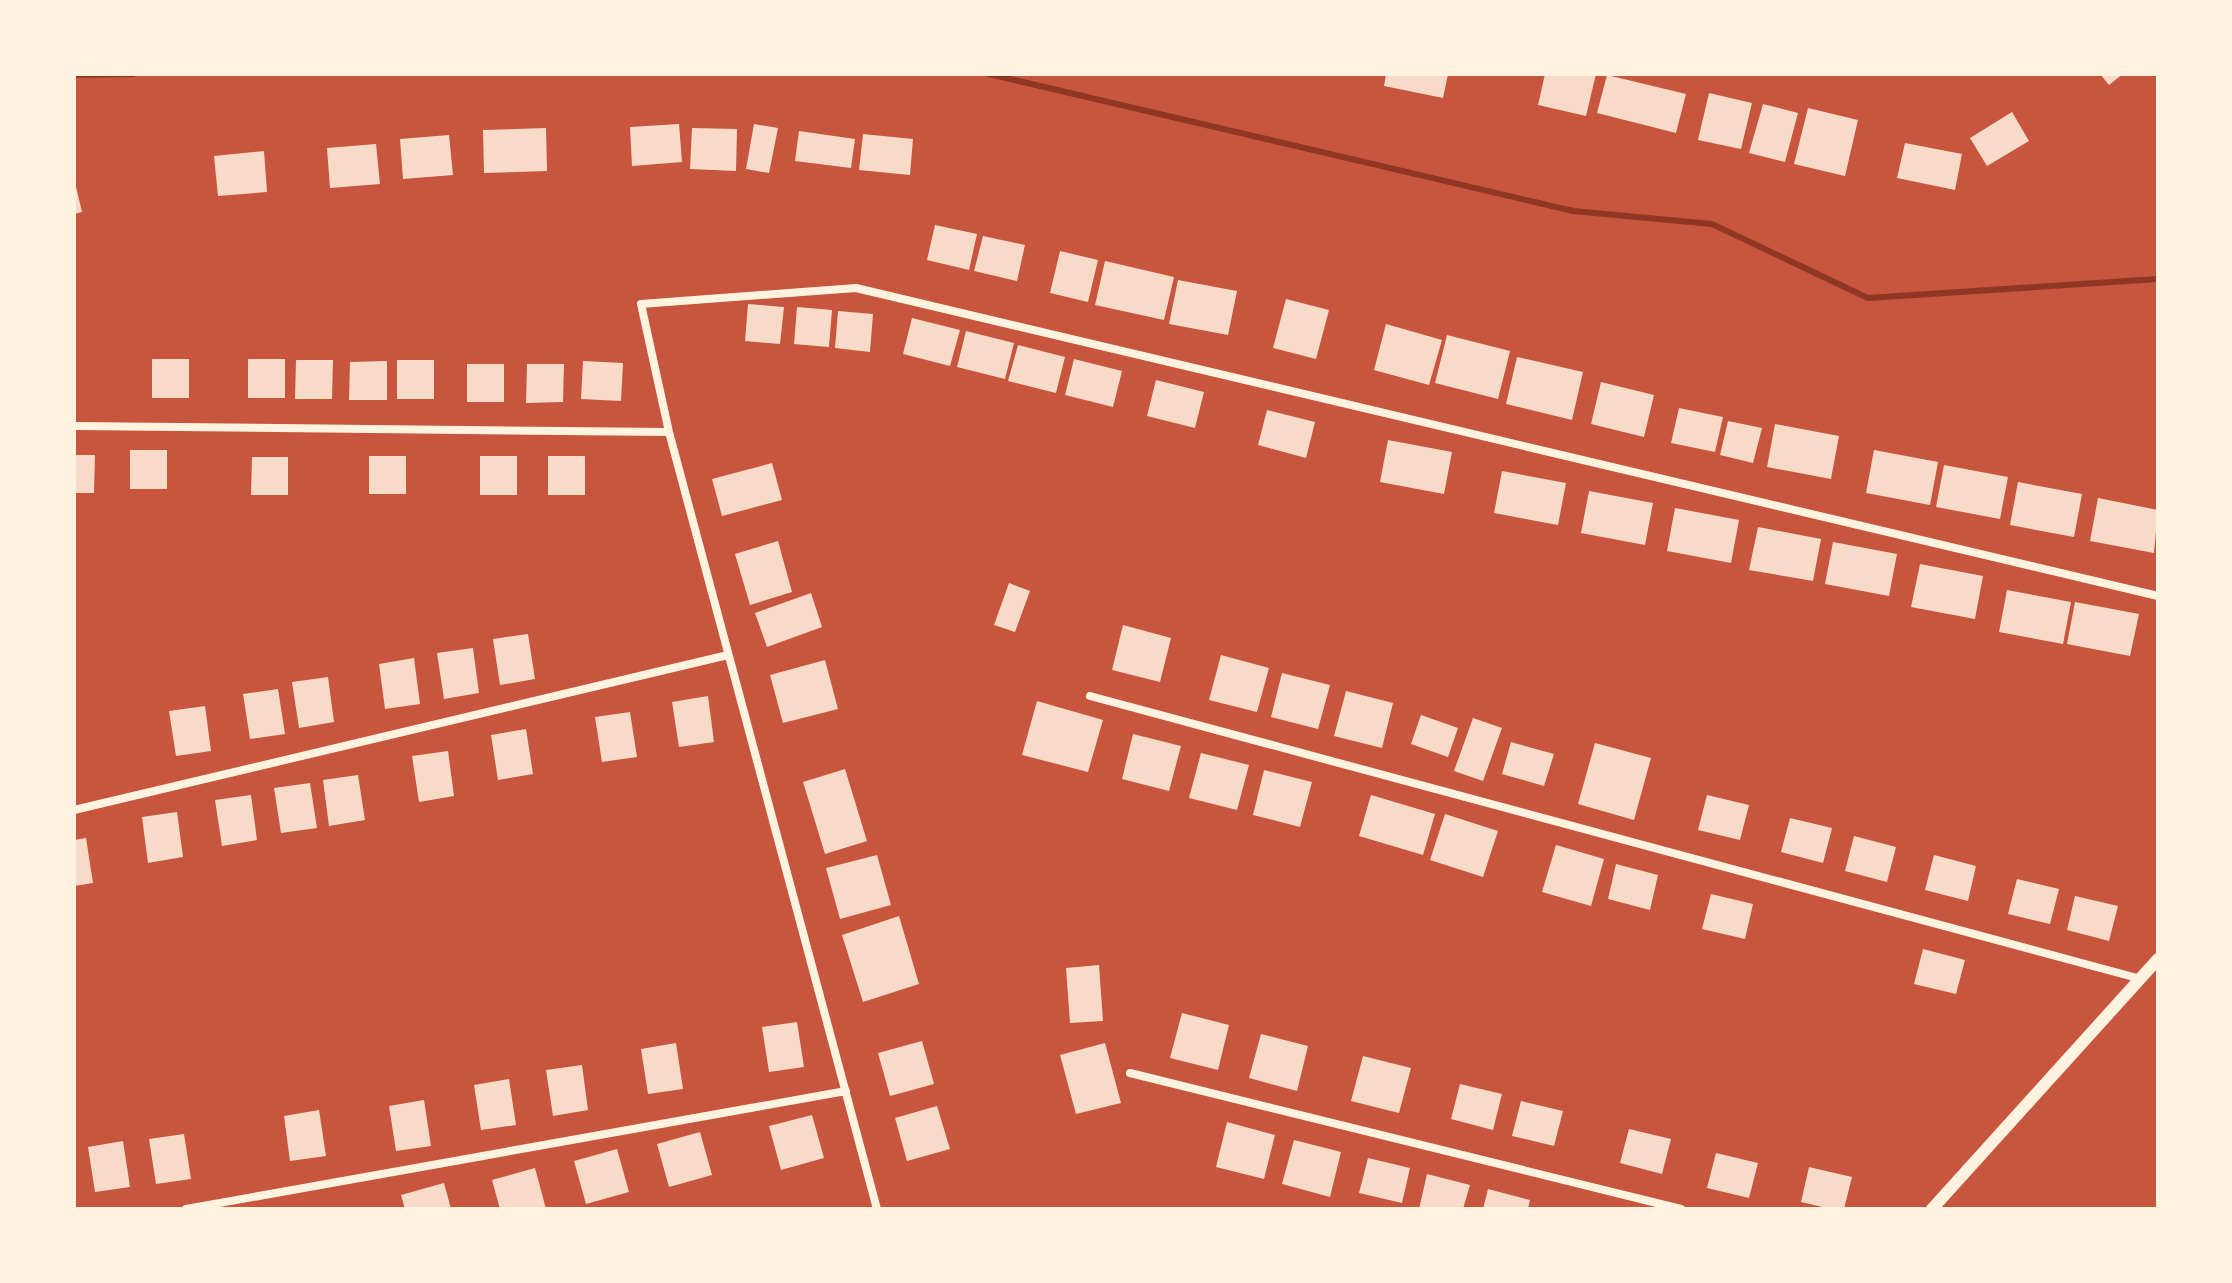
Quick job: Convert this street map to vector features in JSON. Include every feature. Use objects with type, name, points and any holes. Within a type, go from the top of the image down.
[{"type":"street","points":[[877,1209],[669,432],[641,304],[856,288],[2158,596]]},
{"type":"street","points":[[74,426],[669,432]]},
{"type":"street","points":[[74,810],[728,655]]},
{"type":"street","points":[[1090,696],[2141,979]]},
{"type":"street","points":[[1932,1209],[2158,959]]},
{"type":"street","points":[[1130,1073],[1681,1209]]},
{"type":"street","points":[[186,1209],[846,1091]]},
{"type":"building","points":[[1386,74],[1448,74],[1443,98],[1384,86]]},
{"type":"building","points":[[1545,74],[1596,74],[1586,116],[1538,105]]},
{"type":"building","points":[[2100,74],[2123,74],[2109,85]]},
{"type":"building","points":[[1607,75],[1686,94],[1676,133],[1597,113]]},
{"type":"building","points":[[1709,93],[1752,103],[1741,149],[1698,140]]},
{"type":"building","points":[[1763,104],[1798,113],[1785,162],[1749,153]]},
{"type":"building","points":[[1808,108],[1858,120],[1845,176],[1794,164]]},
{"type":"building","points":[[2012,112],[2029,141],[1987,166],[1970,138]]},
{"type":"building","points":[[679,124],[682,162],[632,166],[630,127]]},
{"type":"building","points":[[754,124],[778,128],[769,173],[746,169]]},
{"type":"building","points":[[546,128],[547,171],[484,173],[483,130]]},
{"type":"building","points":[[692,128],[737,129],[736,171],[690,169]]},
{"type":"building","points":[[799,131],[855,139],[851,168],[795,161]]},
{"type":"building","points":[[863,134],[913,139],[910,175],[859,170]]},
{"type":"building","points":[[449,135],[453,175],[403,179],[400,139]]},
{"type":"building","points":[[1905,143],[1962,154],[1955,190],[1897,178]]},
{"type":"building","points":[[376,144],[380,184],[330,188],[327,148]]},
{"type":"building","points":[[264,151],[267,192],[218,196],[214,156]]},
{"type":"building","points":[[74,178],[82,212],[74,214]]},
{"type":"building","points":[[935,225],[977,234],[969,270],[927,260]]},
{"type":"building","points":[[983,236],[1025,245],[1017,281],[974,271]]},
{"type":"building","points":[[1060,251],[1098,260],[1088,302],[1050,293]]},
{"type":"building","points":[[1105,261],[1174,277],[1164,320],[1095,305]]},
{"type":"building","points":[[1178,280],[1237,291],[1228,335],[1169,324]]},
{"type":"building","points":[[1286,299],[1329,310],[1316,359],[1273,348]]},
{"type":"building","points":[[748,304],[784,307],[780,344],[745,341]]},
{"type":"building","points":[[797,307],[832,310],[829,347],[794,344]]},
{"type":"building","points":[[838,311],[873,314],[870,352],[835,348]]},
{"type":"building","points":[[912,318],[960,330],[950,366],[903,354]]},
{"type":"building","points":[[1386,324],[1442,340],[1429,385],[1374,370]]},
{"type":"building","points":[[966,331],[1014,343],[1005,379],[957,367]]},
{"type":"building","points":[[1447,335],[1510,351],[1498,399],[1435,383]]},
{"type":"building","points":[[1018,345],[1065,357],[1056,393],[1008,381]]},
{"type":"building","points":[[1517,357],[1583,372],[1572,420],[1506,404]]},
{"type":"building","points":[[152,359],[189,359],[189,398],[152,398]]},
{"type":"building","points":[[248,359],[285,359],[285,398],[248,398]]},
{"type":"building","points":[[1074,359],[1122,371],[1113,407],[1065,395]]},
{"type":"building","points":[[296,360],[333,360],[332,399],[295,399]]},
{"type":"building","points":[[397,360],[434,360],[434,399],[397,399]]},
{"type":"building","points":[[387,361],[387,400],[349,400],[350,362]]},
{"type":"building","points":[[583,361],[623,363],[621,401],[581,399]]},
{"type":"building","points":[[467,364],[504,364],[504,402],[467,402]]},
{"type":"building","points":[[527,364],[564,364],[563,402],[526,403]]},
{"type":"building","points":[[1156,380],[1204,392],[1195,428],[1147,416]]},
{"type":"building","points":[[1601,382],[1654,395],[1644,437],[1591,424]]},
{"type":"building","points":[[1679,408],[1723,417],[1715,452],[1671,443]]},
{"type":"building","points":[[1267,410],[1315,422],[1306,458],[1258,445]]},
{"type":"building","points":[[1728,421],[1762,428],[1753,463],[1720,455]]},
{"type":"building","points":[[1775,424],[1839,436],[1831,479],[1767,467]]},
{"type":"building","points":[[1388,440],[1452,452],[1444,494],[1380,482]]},
{"type":"building","points":[[130,450],[167,450],[167,489],[130,489]]},
{"type":"building","points":[[1874,450],[1938,462],[1930,505],[1866,493]]},
{"type":"building","points":[[74,455],[95,455],[94,493],[74,493]]},
{"type":"building","points":[[369,456],[406,456],[406,494],[369,494]]},
{"type":"building","points":[[480,456],[517,456],[517,495],[480,495]]},
{"type":"building","points":[[548,456],[585,456],[585,495],[548,495]]},
{"type":"building","points":[[252,457],[288,457],[288,495],[251,495]]},
{"type":"building","points":[[772,463],[782,500],[722,516],[712,479]]},
{"type":"building","points":[[1944,465],[2008,477],[2000,519],[1936,507]]},
{"type":"building","points":[[1502,471],[1566,483],[1558,525],[1494,513]]},
{"type":"building","points":[[2018,482],[2082,494],[2074,537],[2010,525]]},
{"type":"building","points":[[1589,491],[1653,503],[1645,545],[1581,533]]},
{"type":"building","points":[[2098,498],[2158,510],[2154,553],[2090,541]]},
{"type":"building","points":[[1675,508],[1739,520],[1731,563],[1667,551]]},
{"type":"building","points":[[1758,527],[1821,539],[1813,581],[1749,570]]},
{"type":"building","points":[[778,541],[792,592],[750,605],[735,554]]},
{"type":"building","points":[[1833,542],[1897,554],[1889,596],[1825,584]]},
{"type":"building","points":[[1920,564],[1983,576],[1975,619],[1911,607]]},
{"type":"building","points":[[1009,583],[1030,591],[1015,632],[994,625]]},
{"type":"building","points":[[2007,590],[2071,602],[2063,644],[1999,632]]},
{"type":"building","points":[[811,593],[822,627],[767,647],[755,613]]},
{"type":"building","points":[[2075,602],[2139,614],[2130,656],[2067,644]]},
{"type":"building","points":[[1123,625],[1171,638],[1160,682],[1112,670]]},
{"type":"building","points":[[528,634],[535,679],[500,685],[493,639]]},
{"type":"building","points":[[473,648],[479,693],[444,699],[437,653]]},
{"type":"building","points":[[1221,655],[1269,668],[1257,712],[1209,700]]},
{"type":"building","points":[[414,658],[420,704],[385,709],[379,664]]},
{"type":"building","points":[[825,660],[838,709],[783,723],[770,675]]},
{"type":"building","points":[[1282,673],[1330,685],[1318,729],[1271,717]]},
{"type":"building","points":[[328,677],[334,722],[299,728],[292,682]]},
{"type":"building","points":[[278,689],[285,734],[250,739],[243,694]]},
{"type":"building","points":[[1346,691],[1393,703],[1382,748],[1334,736]]},
{"type":"building","points":[[708,696],[714,742],[679,747],[672,702]]},
{"type":"building","points":[[1037,701],[1103,720],[1088,772],[1022,755]]},
{"type":"building","points":[[205,706],[211,751],[176,756],[169,711]]},
{"type":"building","points":[[630,712],[637,757],[602,762],[595,717]]},
{"type":"building","points":[[1421,715],[1458,728],[1448,757],[1411,744]]},
{"type":"building","points":[[1473,718],[1502,728],[1483,781],[1454,771]]},
{"type":"building","points":[[526,729],[533,774],[498,780],[491,735]]},
{"type":"building","points":[[1133,734],[1181,746],[1169,791],[1122,779]]},
{"type":"building","points":[[1511,742],[1554,754],[1544,786],[1502,774]]},
{"type":"building","points":[[1595,743],[1651,758],[1634,820],[1578,804]]},
{"type":"building","points":[[448,751],[454,796],[419,802],[412,756]]},
{"type":"building","points":[[1201,753],[1249,765],[1237,810],[1189,798]]},
{"type":"building","points":[[845,769],[867,841],[825,854],[803,782]]},
{"type":"building","points":[[1264,770],[1312,782],[1300,827],[1253,815]]},
{"type":"building","points":[[358,775],[365,820],[329,826],[323,780]]},
{"type":"building","points":[[310,783],[317,828],[281,833],[274,788]]},
{"type":"building","points":[[251,795],[257,840],[222,846],[215,800]]},
{"type":"building","points":[[1371,795],[1435,814],[1423,855],[1359,836]]},
{"type":"building","points":[[1707,795],[1749,805],[1740,840],[1698,830]]},
{"type":"building","points":[[177,812],[183,857],[148,863],[142,817]]},
{"type":"building","points":[[1445,814],[1498,831],[1483,877],[1430,860]]},
{"type":"building","points":[[1790,818],[1832,828],[1823,863],[1781,852]]},
{"type":"building","points":[[1854,836],[1896,847],[1887,882],[1845,871]]},
{"type":"building","points":[[86,838],[93,883],[74,886],[74,840]]},
{"type":"building","points":[[1556,845],[1604,859],[1591,906],[1542,892]]},
{"type":"building","points":[[877,855],[891,905],[840,919],[826,868]]},
{"type":"building","points":[[1934,855],[1976,866],[1968,901],[1925,890]]},
{"type":"building","points":[[1616,864],[1658,875],[1650,910],[1608,899]]},
{"type":"building","points":[[2017,879],[2059,889],[2050,924],[2008,914]]},
{"type":"building","points":[[1711,894],[1753,904],[1745,939],[1702,929]]},
{"type":"building","points":[[2075,896],[2118,906],[2109,941],[2067,930]]},
{"type":"building","points":[[899,916],[919,984],[863,1002],[842,935]]},
{"type":"building","points":[[1923,949],[1965,960],[1956,994],[1914,984]]},
{"type":"building","points":[[1099,965],[1103,1021],[1070,1023],[1066,968]]},
{"type":"building","points":[[1182,1013],[1229,1025],[1218,1070],[1170,1058]]},
{"type":"building","points":[[797,1022],[804,1067],[769,1072],[762,1027]]},
{"type":"building","points":[[1261,1034],[1308,1046],[1297,1091],[1249,1078]]},
{"type":"building","points":[[922,1041],[934,1084],[890,1096],[878,1053]]},
{"type":"building","points":[[676,1043],[683,1089],[648,1094],[641,1049]]},
{"type":"building","points":[[1105,1043],[1121,1103],[1076,1114],[1060,1055]]},
{"type":"building","points":[[1363,1056],[1411,1068],[1399,1113],[1351,1101]]},
{"type":"building","points":[[582,1065],[588,1110],[553,1116],[546,1070]]},
{"type":"building","points":[[509,1079],[516,1125],[481,1130],[474,1085]]},
{"type":"building","points":[[1460,1084],[1502,1094],[1493,1130],[1451,1119]]},
{"type":"building","points":[[424,1100],[431,1146],[396,1151],[389,1106]]},
{"type":"building","points":[[1521,1101],[1563,1111],[1554,1146],[1512,1136]]},
{"type":"building","points":[[937,1106],[950,1149],[907,1161],[895,1118]]},
{"type":"building","points":[[319,1110],[326,1156],[290,1161],[284,1116]]},
{"type":"building","points":[[812,1115],[824,1158],[781,1170],[769,1126]]},
{"type":"building","points":[[1227,1122],[1275,1135],[1264,1179],[1216,1167]]},
{"type":"building","points":[[1629,1129],[1671,1139],[1662,1174],[1620,1163]]},
{"type":"building","points":[[700,1132],[712,1175],[669,1187],[657,1144]]},
{"type":"building","points":[[184,1134],[191,1179],[156,1184],[149,1139]]},
{"type":"building","points":[[1294,1140],[1341,1152],[1330,1197],[1282,1184]]},
{"type":"building","points":[[123,1141],[130,1187],[95,1192],[88,1147]]},
{"type":"building","points":[[617,1149],[629,1192],[586,1204],[574,1161]]},
{"type":"building","points":[[1716,1153],[1758,1163],[1749,1198],[1707,1188]]},
{"type":"building","points":[[1368,1158],[1410,1168],[1402,1203],[1359,1193]]},
{"type":"building","points":[[1809,1167],[1852,1177],[1844,1209],[1801,1202]]},
{"type":"building","points":[[535,1168],[546,1209],[500,1209],[492,1180]]},
{"type":"building","points":[[1427,1174],[1470,1185],[1463,1209],[1419,1209]]},
{"type":"building","points":[[444,1183],[451,1209],[405,1209],[401,1195]]},
{"type":"building","points":[[1488,1189],[1530,1200],[1528,1209],[1483,1209]]},
{"type":"waterway","points":[[74,75],[133,74]]},
{"type":"waterway","points":[[989,74],[1573,211],[1712,224],[1868,298],[2158,279]]}]
